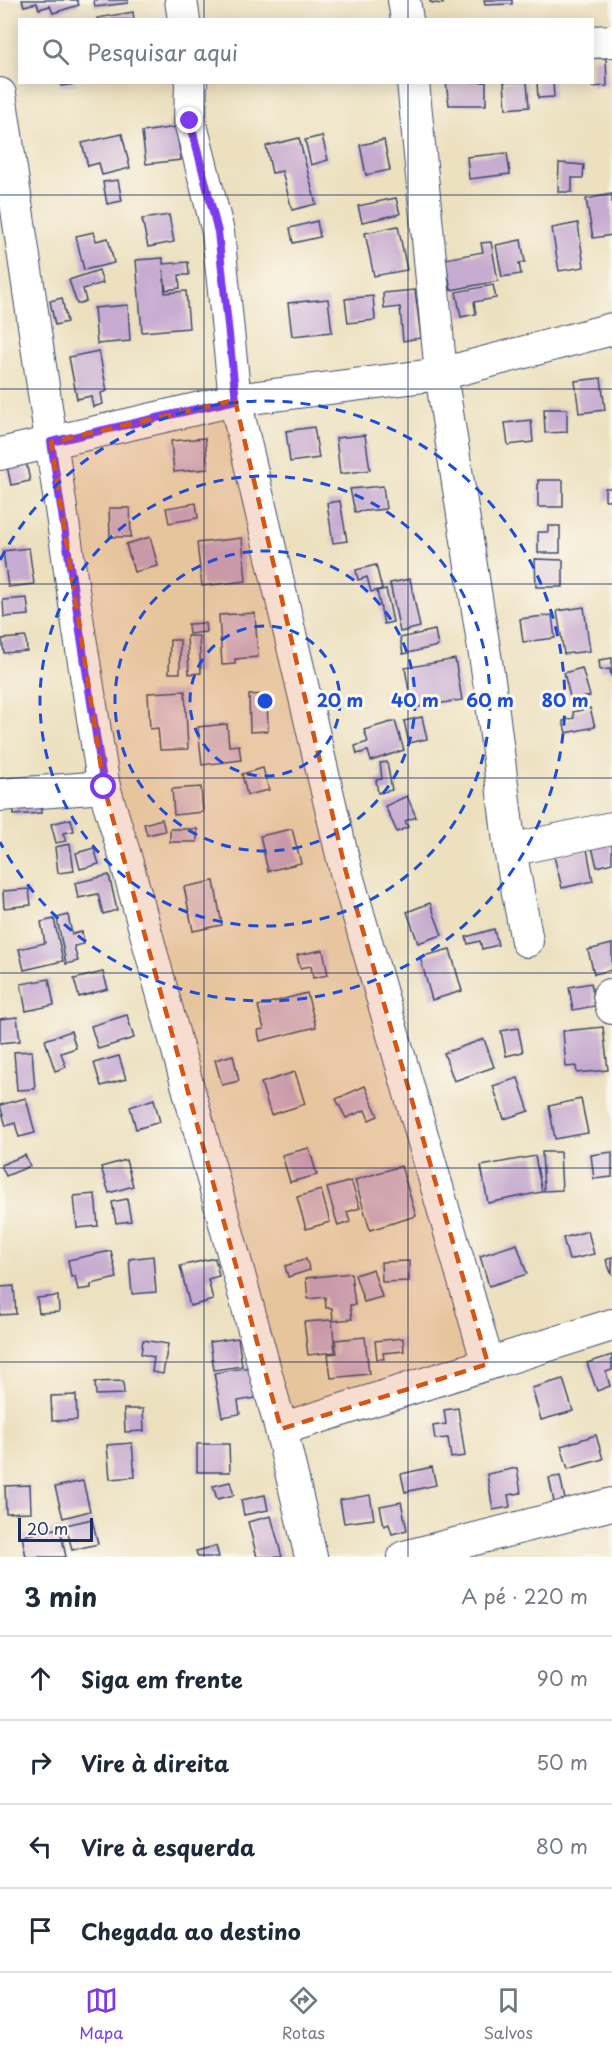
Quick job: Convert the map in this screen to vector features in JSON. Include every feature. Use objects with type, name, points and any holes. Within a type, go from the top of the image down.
[{"type":"street","points":[[181,0],[184,18]]},
{"type":"street","points":[[404,0],[407,18]]},
{"type":"street","points":[[594,42],[612,41]]},
{"type":"street","points":[[191,84],[190,121],[218,232],[236,400],[346,872],[488,1364]]},
{"type":"street","points":[[413,84],[441,374],[490,687],[510,850],[527,941]]},
{"type":"street","points":[[0,94],[3,137],[104,787],[281,1429],[311,1557]]},
{"type":"street","points":[[0,454],[236,400],[441,374],[612,328]]},
{"type":"street","points":[[0,795],[104,787]]},
{"type":"street","points":[[510,850],[612,828]]},
{"type":"street","points":[[281,1429],[612,1325]]},
{"type":"street","points":[[404,1557],[612,1504]]},
{"type":"highlighted area","points":[[235,400],[346,872],[488,1364],[281,1429],[104,787],[51,442]]},
{"type":"building","points":[[22,0],[77,0],[79,5],[53,13],[50,6],[39,9],[37,3],[24,6]]},
{"type":"building","points":[[94,0],[128,0],[128,3],[95,7]]},
{"type":"building","points":[[430,0],[443,0],[443,4],[433,3]]},
{"type":"building","points":[[484,0],[512,0],[512,4],[485,5]]},
{"type":"building","points":[[133,12],[134,18],[97,18]]},
{"type":"building","points":[[594,58],[606,58],[607,86],[592,87]]},
{"type":"building","points":[[446,84],[486,84],[486,105],[449,105]]},
{"type":"building","points":[[504,84],[527,84],[529,107],[506,109]]},
{"type":"building","points":[[537,84],[553,84],[554,97],[538,98]]},
{"type":"building","points":[[176,127],[181,160],[146,164],[142,132]]},
{"type":"building","points":[[122,134],[130,168],[102,175],[99,163],[88,166],[82,143]]},
{"type":"building","points":[[322,136],[328,160],[311,165],[305,140]]},
{"type":"building","points":[[299,138],[316,204],[292,210],[282,171],[272,173],[266,146]]},
{"type":"building","points":[[384,140],[390,170],[366,175],[360,145]]},
{"type":"building","points":[[507,153],[510,174],[469,179],[467,157]]},
{"type":"building","points":[[559,163],[584,165],[583,178],[572,178],[572,192],[558,192]]},
{"type":"building","points":[[118,180],[122,201],[107,204],[103,182]]},
{"type":"building","points":[[612,194],[612,235],[593,238],[586,199]]},
{"type":"building","points":[[396,198],[400,214],[362,222],[358,206]]},
{"type":"building","points":[[169,215],[174,242],[148,247],[142,219]]},
{"type":"building","points":[[317,221],[320,237],[293,243],[290,228]]},
{"type":"building","points":[[578,223],[584,267],[559,271],[552,228]]},
{"type":"building","points":[[398,226],[407,270],[374,276],[365,233]]},
{"type":"building","points":[[94,232],[96,241],[108,238],[114,263],[84,270],[76,236]]},
{"type":"building","points":[[521,240],[525,262],[519,263],[521,274],[502,277],[496,245]]},
{"type":"building","points":[[491,242],[498,281],[451,290],[445,259],[483,252],[481,243]]},
{"type":"building","points":[[163,258],[163,264],[188,262],[189,275],[179,275],[180,288],[166,290],[163,269],[165,293],[186,291],[189,328],[142,332],[136,260]]},
{"type":"building","points":[[99,270],[103,283],[83,289],[86,301],[77,304],[69,280]]},
{"type":"building","points":[[493,285],[496,298],[474,302],[476,314],[461,317],[456,292]]},
{"type":"building","points":[[415,290],[421,338],[403,341],[400,307],[384,309],[383,293]]},
{"type":"building","points":[[373,296],[375,320],[348,323],[345,299]]},
{"type":"building","points":[[62,298],[67,322],[55,325],[50,301]]},
{"type":"building","points":[[328,299],[332,332],[292,336],[288,303]]},
{"type":"building","points":[[128,305],[130,341],[97,344],[94,308]]},
{"type":"building","points":[[99,351],[107,391],[101,393],[103,404],[93,407],[91,396],[77,399],[69,357]]},
{"type":"building","points":[[601,378],[605,410],[579,413],[575,381]]},
{"type":"building","points":[[544,409],[567,409],[567,432],[545,433]]},
{"type":"building","points":[[531,420],[533,442],[508,445],[505,423]]},
{"type":"building","points":[[314,427],[319,458],[290,462],[286,431]]},
{"type":"building","points":[[365,435],[370,470],[340,474],[336,438]]},
{"type":"building","points":[[205,438],[208,469],[174,472],[171,441]]},
{"type":"building","points":[[26,462],[30,481],[11,485],[7,466]]},
{"type":"building","points":[[538,480],[563,480],[563,507],[538,507]]},
{"type":"building","points":[[383,486],[386,509],[355,512],[350,489]]},
{"type":"building","points":[[605,488],[612,488],[612,500],[605,500]]},
{"type":"building","points":[[340,501],[347,541],[333,543],[327,503]]},
{"type":"building","points":[[196,503],[198,518],[169,523],[166,508]]},
{"type":"building","points":[[109,508],[130,508],[131,537],[110,537]]},
{"type":"building","points":[[548,526],[560,526],[560,553],[538,553],[538,532],[548,532]]},
{"type":"building","points":[[150,537],[158,566],[134,572],[126,544]]},
{"type":"building","points":[[242,538],[246,581],[202,586],[197,543]]},
{"type":"building","points":[[29,548],[34,584],[8,587],[3,551]]},
{"type":"building","points":[[535,559],[563,560],[563,587],[536,587]]},
{"type":"building","points":[[376,565],[382,589],[371,592],[367,577],[358,580],[356,570]]},
{"type":"building","points":[[410,579],[420,627],[400,632],[390,583]]},
{"type":"building","points":[[386,589],[393,622],[384,624],[377,591]]},
{"type":"building","points":[[27,598],[29,615],[4,617],[3,600]]},
{"type":"building","points":[[584,607],[590,651],[564,654],[557,611]]},
{"type":"building","points":[[255,613],[258,657],[235,659],[235,664],[222,665],[219,615]]},
{"type":"building","points":[[552,615],[555,638],[523,642],[520,619]]},
{"type":"building","points":[[205,623],[206,632],[189,634],[188,624]]},
{"type":"building","points":[[435,630],[438,646],[403,654],[400,638]]},
{"type":"building","points":[[187,636],[199,636],[201,673],[189,674]]},
{"type":"building","points":[[26,637],[27,651],[4,653],[2,639]]},
{"type":"building","points":[[170,640],[180,640],[180,673],[169,673]]},
{"type":"building","points":[[612,658],[611,676],[610,669],[600,670],[599,660]]},
{"type":"building","points":[[455,659],[462,700],[412,708],[405,668]]},
{"type":"building","points":[[582,668],[590,696],[571,701],[564,673]]},
{"type":"building","points":[[185,691],[188,749],[160,750],[158,728],[150,729],[148,693]]},
{"type":"building","points":[[267,694],[268,731],[250,732],[249,695]]},
{"type":"building","points":[[590,708],[595,727],[566,733],[563,721],[574,718],[573,712]]},
{"type":"building","points":[[422,717],[427,739],[409,743],[404,721]]},
{"type":"building","points":[[395,721],[404,750],[371,761],[368,751],[357,754],[355,746],[368,742],[364,730]]},
{"type":"building","points":[[227,724],[229,746],[239,745],[241,760],[202,765],[198,727]]},
{"type":"building","points":[[387,762],[392,790],[378,793],[376,780],[382,779],[380,763]]},
{"type":"building","points":[[263,768],[269,790],[247,795],[242,774]]},
{"type":"building","points":[[201,787],[203,812],[174,815],[172,789]]},
{"type":"building","points":[[407,796],[416,817],[405,821],[408,827],[397,832],[385,806]]},
{"type":"building","points":[[40,798],[41,813],[14,815],[13,800]]},
{"type":"building","points":[[71,819],[74,831],[63,833],[66,841],[56,843],[51,824]]},
{"type":"building","points":[[162,819],[165,831],[147,835],[144,824]]},
{"type":"building","points":[[170,829],[197,829],[197,842],[170,842]]},
{"type":"building","points":[[292,829],[301,863],[268,871],[260,836]]},
{"type":"building","points":[[612,837],[612,863],[597,867],[591,843]]},
{"type":"building","points":[[70,844],[74,871],[58,873],[55,847]]},
{"type":"building","points":[[94,848],[99,864],[80,869],[76,853]]},
{"type":"building","points":[[587,849],[593,881],[562,888],[554,856]]},
{"type":"building","points":[[109,875],[117,910],[103,914],[98,894],[78,898],[75,883]]},
{"type":"building","points":[[214,881],[222,925],[193,931],[184,887]]},
{"type":"building","points":[[29,889],[31,905],[4,908],[3,891]]},
{"type":"building","points":[[430,903],[442,935],[418,943],[407,912]]},
{"type":"building","points":[[68,915],[72,934],[82,932],[84,944],[74,946],[78,961],[66,964],[57,918]]},
{"type":"building","points":[[54,919],[63,961],[24,970],[19,949],[45,943],[41,922]]},
{"type":"building","points":[[494,929],[498,945],[482,949],[480,941],[468,944],[466,937]]},
{"type":"building","points":[[612,944],[612,970],[594,974],[588,950]]},
{"type":"building","points":[[450,949],[462,991],[432,1000],[420,957]]},
{"type":"building","points":[[323,950],[328,975],[313,978],[311,966],[300,968],[297,955]]},
{"type":"building","points":[[103,972],[108,989],[79,997],[74,979]]},
{"type":"building","points":[[49,979],[54,1005],[26,1011],[21,984]]},
{"type":"building","points":[[591,983],[595,1006],[573,1010],[569,987]]},
{"type":"building","points":[[307,993],[316,1027],[260,1041],[258,1030],[264,1029],[258,1006]]},
{"type":"building","points":[[127,1015],[134,1038],[98,1049],[91,1026]]},
{"type":"building","points":[[17,1017],[20,1041],[0,1043],[0,1019]]},
{"type":"building","points":[[603,1027],[608,1070],[577,1073],[576,1066],[566,1067],[563,1031]]},
{"type":"building","points":[[518,1028],[523,1052],[506,1056],[501,1031]]},
{"type":"building","points":[[71,1031],[76,1048],[61,1053],[66,1067],[55,1071],[45,1040]]},
{"type":"building","points":[[484,1039],[494,1067],[454,1081],[444,1053]]},
{"type":"building","points":[[32,1051],[35,1089],[17,1090],[14,1052]]},
{"type":"building","points":[[233,1055],[239,1081],[222,1085],[215,1060]]},
{"type":"building","points":[[119,1056],[126,1079],[101,1086],[94,1063]]},
{"type":"building","points":[[295,1072],[305,1104],[271,1115],[261,1083]]},
{"type":"building","points":[[518,1078],[529,1111],[504,1119],[493,1086]]},
{"type":"building","points":[[365,1086],[378,1116],[369,1120],[365,1110],[346,1118],[336,1099]]},
{"type":"building","points":[[26,1098],[35,1133],[19,1137],[15,1123],[6,1126],[0,1105]]},
{"type":"building","points":[[154,1099],[160,1122],[136,1129],[130,1107]]},
{"type":"building","points":[[581,1099],[588,1133],[555,1139],[549,1106]]},
{"type":"building","points":[[309,1148],[317,1175],[290,1182],[282,1155]]},
{"type":"building","points":[[542,1152],[560,1152],[562,1190],[544,1191]]},
{"type":"building","points":[[612,1152],[612,1177],[594,1179],[591,1155]]},
{"type":"building","points":[[25,1155],[30,1166],[6,1176],[1,1165]]},
{"type":"building","points":[[535,1156],[542,1192],[488,1203],[481,1166]]},
{"type":"building","points":[[126,1160],[133,1186],[109,1193],[101,1167]]},
{"type":"building","points":[[401,1166],[416,1216],[370,1230],[355,1180]]},
{"type":"building","points":[[351,1181],[360,1208],[347,1212],[350,1222],[338,1226],[327,1188]]},
{"type":"building","points":[[321,1190],[330,1222],[306,1229],[297,1197]]},
{"type":"building","points":[[95,1194],[98,1226],[77,1228],[74,1196]]},
{"type":"building","points":[[127,1199],[131,1221],[116,1223],[112,1202]]},
{"type":"building","points":[[588,1231],[594,1254],[569,1260],[563,1238]]},
{"type":"building","points":[[517,1244],[527,1274],[489,1286],[480,1256]]},
{"type":"building","points":[[111,1251],[117,1278],[91,1284],[91,1288],[78,1290],[75,1276],[71,1277],[68,1260]]},
{"type":"building","points":[[153,1256],[156,1292],[132,1294],[129,1259]]},
{"type":"building","points":[[612,1257],[612,1275],[606,1260]]},
{"type":"building","points":[[215,1258],[219,1276],[208,1279],[213,1300],[190,1306],[180,1266]]},
{"type":"building","points":[[306,1259],[310,1270],[288,1277],[285,1266]]},
{"type":"building","points":[[409,1261],[409,1281],[382,1282],[381,1262]]},
{"type":"building","points":[[373,1269],[382,1297],[364,1302],[355,1275]]},
{"type":"building","points":[[351,1273],[355,1305],[350,1305],[352,1319],[333,1321],[332,1308],[326,1308],[325,1297],[308,1299],[306,1278]]},
{"type":"building","points":[[14,1286],[16,1314],[0,1315],[0,1287]]},
{"type":"building","points":[[58,1296],[59,1312],[39,1313],[37,1298]]},
{"type":"building","points":[[332,1320],[335,1352],[308,1355],[304,1322]]},
{"type":"building","points":[[365,1337],[369,1374],[331,1378],[328,1354],[337,1353],[335,1340]]},
{"type":"building","points":[[238,1338],[242,1366],[214,1370],[210,1342]]},
{"type":"building","points":[[403,1338],[404,1351],[383,1353],[384,1359],[377,1359],[375,1341]]},
{"type":"building","points":[[143,1340],[168,1344],[163,1374],[152,1372],[154,1357],[141,1354]]},
{"type":"building","points":[[612,1355],[612,1370],[606,1372],[610,1386],[597,1391],[587,1363]]},
{"type":"building","points":[[250,1367],[256,1398],[238,1401],[240,1414],[222,1417],[214,1373]]},
{"type":"building","points":[[563,1379],[573,1411],[541,1420],[532,1388]]},
{"type":"building","points":[[123,1381],[124,1394],[96,1395],[95,1382]]},
{"type":"building","points":[[76,1395],[77,1420],[52,1421],[51,1396]]},
{"type":"building","points":[[458,1408],[465,1456],[451,1458],[448,1438],[435,1439],[433,1426],[446,1424],[444,1410]]},
{"type":"building","points":[[124,1409],[143,1409],[144,1431],[125,1432]]},
{"type":"building","points":[[596,1435],[603,1459],[568,1469],[561,1446]]},
{"type":"building","points":[[132,1443],[135,1477],[110,1479],[107,1445]]},
{"type":"building","points":[[197,1444],[229,1444],[230,1472],[197,1472]]},
{"type":"building","points":[[432,1467],[436,1485],[405,1492],[401,1474]]},
{"type":"building","points":[[517,1468],[521,1493],[508,1495],[510,1507],[493,1510],[487,1474]]},
{"type":"building","points":[[560,1476],[566,1504],[555,1507],[549,1478]]},
{"type":"building","points":[[83,1481],[90,1511],[63,1518],[55,1487]]},
{"type":"building","points":[[230,1482],[234,1495],[217,1499],[213,1486]]},
{"type":"building","points":[[30,1485],[31,1512],[6,1513],[5,1486]]},
{"type":"building","points":[[265,1495],[268,1510],[244,1515],[241,1500]]},
{"type":"building","points":[[370,1495],[374,1519],[344,1523],[340,1500]]},
{"type":"building","points":[[401,1502],[407,1530],[392,1534],[389,1524],[384,1526],[380,1506]]},
{"type":"building","points":[[271,1516],[282,1557],[257,1557],[248,1522]]},
{"type":"building","points":[[92,1519],[98,1544],[72,1550],[66,1525]]},
{"type":"building","points":[[60,1528],[66,1557],[26,1557],[22,1536]]},
{"type":"building","points":[[216,1546],[219,1557],[198,1557],[196,1551]]},
{"type":"route","points":[[104,787],[51,442],[236,400],[218,232],[190,121]]}]
